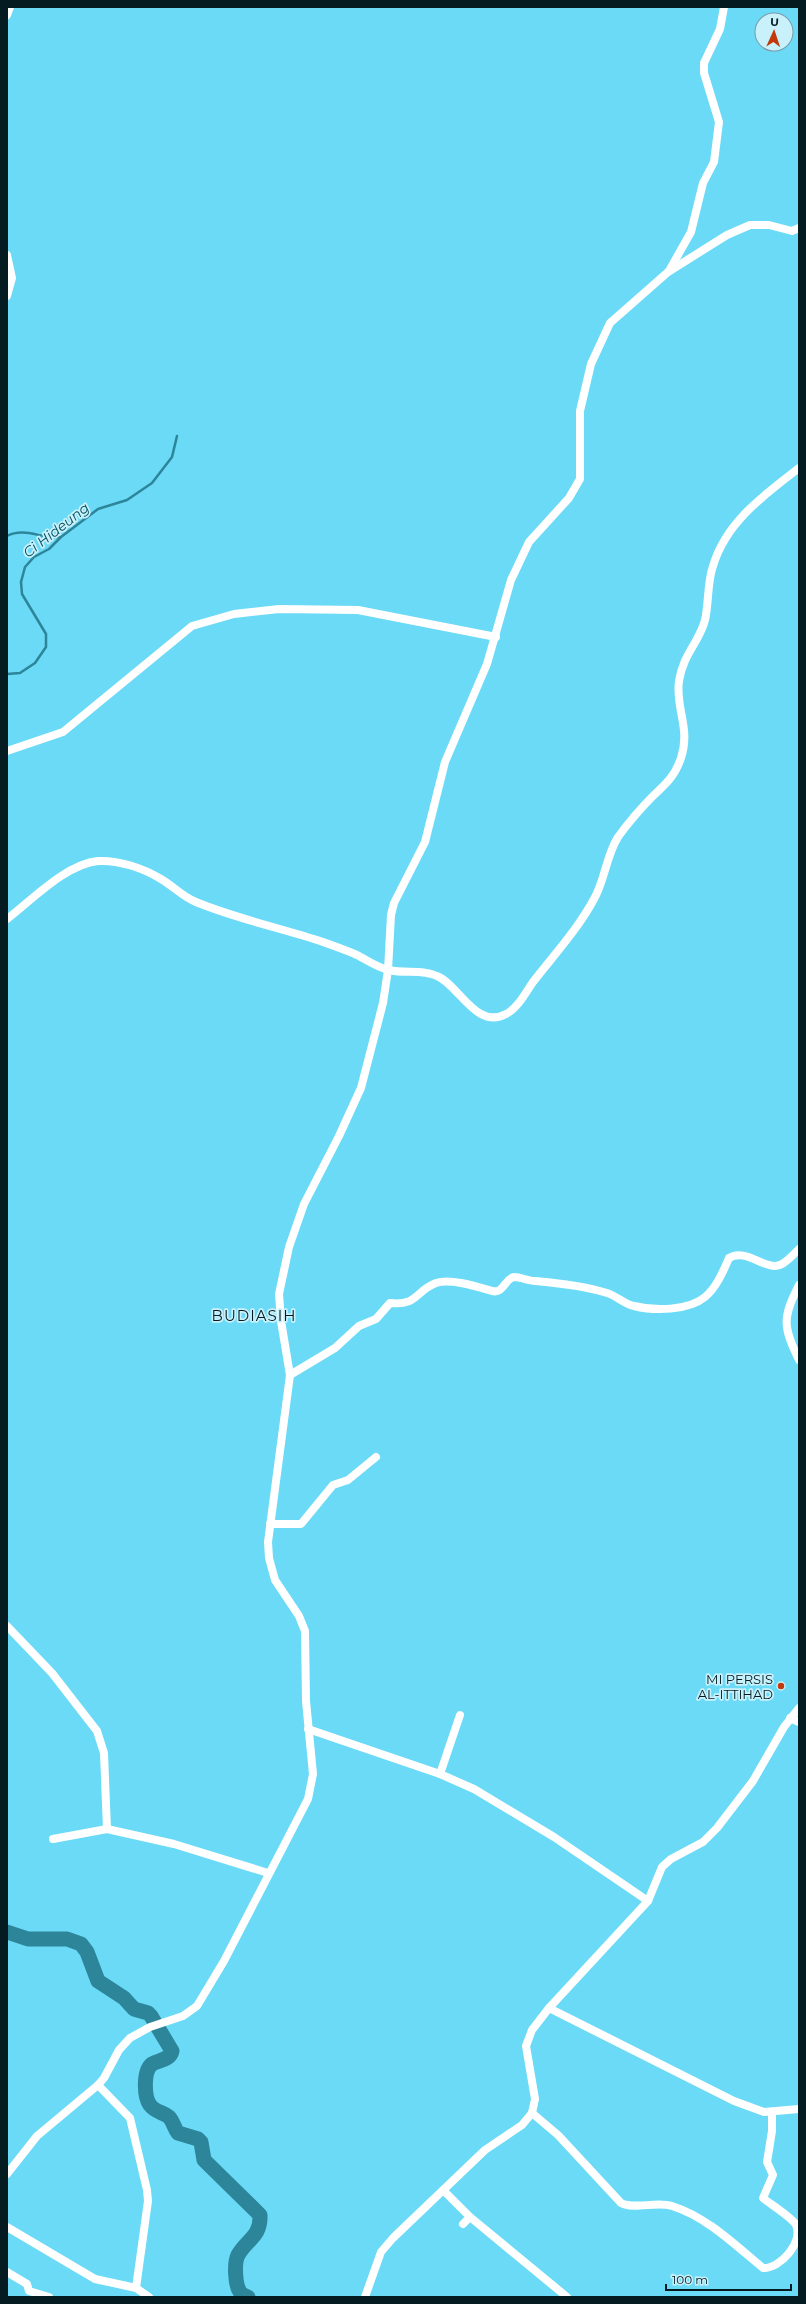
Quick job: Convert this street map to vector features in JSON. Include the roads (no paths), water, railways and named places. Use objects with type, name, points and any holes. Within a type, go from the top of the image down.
[{"type":"street","points":[[7,15],[10,7]]},
{"type":"street","points":[[668,272],[691,232],[703,184],[714,162],[719,122],[704,73],[704,63],[719,33],[724,7]]},
{"type":"street","points":[[7,2174],[37,2136],[98,2085],[125,2043],[138,2032],[150,2026],[190,2012],[202,1998],[224,1961],[268,1873],[303,1812],[311,1789],[312,1774],[308,1730],[305,1631],[299,1616],[271,1570],[268,1542],[290,1375],[282,1326],[279,1294],[289,1247],[304,1204],[340,1136],[361,1088],[380,1017],[388,970],[388,942],[394,903],[421,852],[444,762],[481,681],[496,637],[506,595],[520,559],[529,542],[569,498],[580,479],[580,410],[591,364],[610,323],[668,272],[727,235],[750,225],[769,225],[795,230],[799,236]]},
{"type":"street","points":[[7,256],[12,278],[7,296]]},
{"type":"street","points":[[7,918],[66,873],[83,864],[96,861],[113,861],[135,867],[160,878],[193,901],[333,946],[388,970],[421,972],[439,976],[451,986],[461,999],[478,1011],[493,1017],[503,1016],[511,1011],[521,999],[568,938],[596,898],[613,845],[619,835],[652,797],[671,780],[676,771],[685,739],[685,723],[679,685],[681,671],[687,653],[705,622],[713,566],[727,535],[750,507],[799,468]]},
{"type":"street","points":[[7,751],[63,732],[180,634],[192,626],[228,615],[279,610],[358,610],[496,637]]},
{"type":"street","points":[[290,1375],[335,1348],[359,1326],[376,1319],[390,1303],[408,1303],[437,1283],[461,1283],[494,1291],[503,1288],[510,1279],[514,1277],[535,1281],[549,1281],[608,1293],[635,1307],[659,1309],[687,1306],[704,1298],[713,1288],[729,1258],[733,1256],[744,1255],[776,1266],[782,1264],[799,1249]]},
{"type":"street","points":[[799,1285],[789,1308],[786,1329],[799,1360]]},
{"type":"street","points":[[270,1524],[301,1524],[333,1485],[348,1480],[376,1457]]},
{"type":"street","points":[[7,1626],[52,1674],[97,1731],[104,1753],[107,1829]]},
{"type":"street","points":[[365,2297],[381,2252],[485,2150],[522,2125],[532,2113],[535,2099],[526,2052],[526,2040],[549,2008],[648,1901],[662,1867],[671,1859],[703,1842],[717,1828],[753,1781],[790,1718],[799,1708]]},
{"type":"street","points":[[440,1774],[460,1714]]},
{"type":"street","points":[[790,1718],[799,1722]]},
{"type":"street","points":[[308,1730],[440,1774],[474,1788],[510,1809],[648,1901]]},
{"type":"street","points":[[53,1839],[107,1829],[174,1844],[268,1873]]},
{"type":"street","points":[[549,2008],[734,2101],[758,2110],[772,2112],[799,2108]]},
{"type":"street","points":[[98,2085],[130,2118],[148,2190],[148,2201],[136,2288]]},
{"type":"street","points":[[532,2113],[558,2134],[621,2203],[628,2206],[664,2204],[687,2212],[705,2222],[763,2268],[776,2265],[791,2250],[797,2241],[797,2220],[763,2198],[774,2176],[767,2162],[772,2131],[772,2112]]},
{"type":"street","points":[[443,2190],[470,2217],[567,2297]]},
{"type":"street","points":[[463,2224],[470,2217]]},
{"type":"street","points":[[7,2227],[94,2279],[136,2288],[149,2297]]},
{"type":"street","points":[[7,2272],[26,2284],[29,2291],[48,2297]]},
{"type":"waterway","name":"Ci Hideung","points":[[7,674],[20,673],[35,663],[46,647],[46,634],[22,594],[21,582],[25,567],[34,557],[49,549],[61,537],[98,509],[127,500],[152,483],[172,457],[177,436]]},
{"type":"waterway","points":[[7,536],[27,533],[60,537]]},
{"type":"waterway","points":[[7,1932],[28,1939],[67,1939],[81,1944],[87,1952],[98,1981],[124,1998],[134,2009],[148,2013],[151,2016],[172,2051],[167,2058],[152,2064],[149,2067],[145,2084],[150,2105],[154,2109],[169,2117],[178,2133],[198,2139],[201,2142],[204,2160],[260,2215],[260,2222],[256,2233],[238,2255],[236,2263],[236,2279],[238,2289],[242,2294],[248,2297]]},
{"type":"place","name":"MI PERSIS AL-ITTIHAD","points":[[781,1686]]},
{"type":"district","name":"BUDIASIH","points":[[254,1316]]}]
